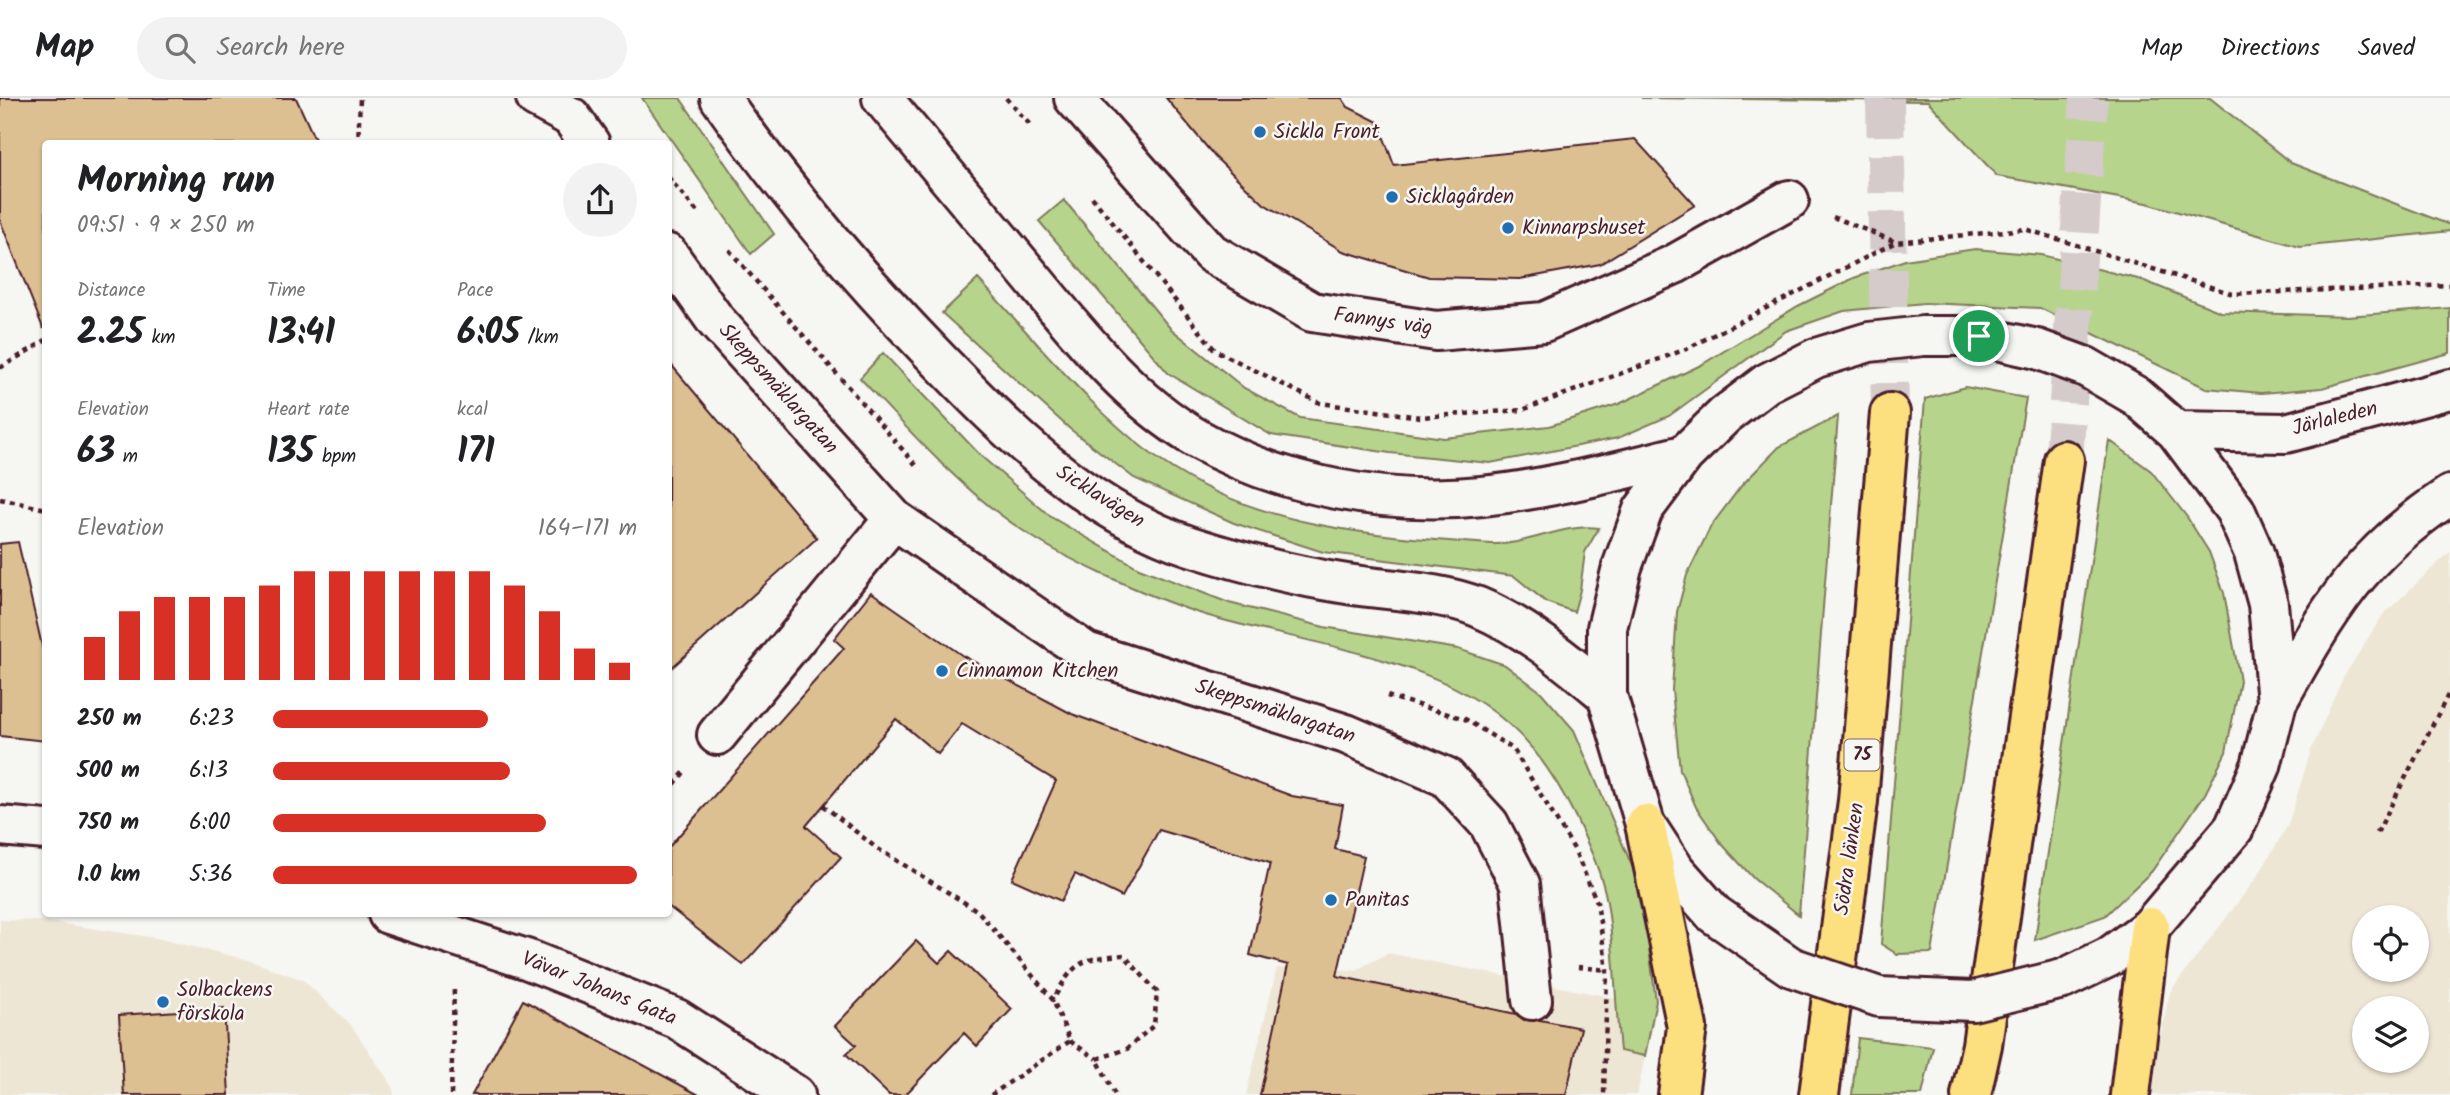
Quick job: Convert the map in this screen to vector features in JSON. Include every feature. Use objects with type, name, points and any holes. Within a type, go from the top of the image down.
[{"type":"highway","name":"Södra länken","points":[[1819,1095],[1858,801],[1890,413]]},
{"type":"highway","points":[[1971,1095],[1982,1045],[2064,460]]},
{"type":"highway","points":[[1645,824],[1687,1027],[1678,1095]]},
{"type":"highway","points":[[2130,1095],[2150,927]]},
{"type":"main road","points":[[536,98],[571,117],[587,140]]},
{"type":"main road","name":"Sicklavägen","points":[[720,98],[807,214],[895,314],[982,405],[1052,468],[1093,497],[1137,523],[1188,545],[1242,561],[1343,584],[1450,598],[1478,607],[1508,622],[1560,656],[1607,695]]},
{"type":"main road","points":[[882,98],[1101,359],[1195,437],[1228,454],[1336,490],[1406,497],[1480,496],[1531,489],[1684,455]]},
{"type":"main road","name":"Fannys väg","points":[[1074,98],[1211,253],[1312,312],[1436,331],[1544,322],[1675,264],[1789,200]]},
{"type":"main road","name":"Skeppsmäklargatan","points":[[672,260],[716,321],[894,519],[1086,652],[1346,734],[1446,777],[1489,824],[1520,884],[1532,1000]]},
{"type":"main road","points":[[2277,702],[2268,604],[2254,553],[2235,510],[2176,431],[2136,396],[2085,367],[2038,349],[1979,336],[1923,336],[1870,342],[1816,358],[1767,383],[1725,415],[1684,455],[1643,510],[1622,568],[1607,628],[1607,695],[1645,824],[1675,870],[1714,914],[1791,967],[1879,996],[1973,1001],[2063,979],[2109,957],[2150,927],[2234,828],[2261,766],[2277,702],[2323,620],[2367,561],[2418,516],[2450,495]]},
{"type":"main road","name":"Järlaleden","points":[[2176,431],[2286,433],[2450,389]]},
{"type":"main road","points":[[717,734],[894,519]]},
{"type":"main road","points":[[0,826],[42,830]]},
{"type":"main road","name":"Vävar Johans Gata","points":[[398,917],[455,934],[677,1019],[795,1095]]},
{"type":"path","points":[[358,140],[360,98]]},
{"type":"path","points":[[672,182],[702,217]]},
{"type":"path","points":[[1090,194],[1215,350],[1320,403],[1420,417],[1522,410],[1547,401],[1684,350],[1896,242],[2025,229],[2233,295],[2450,285]]},
{"type":"path","points":[[1789,200],[1896,242]]},
{"type":"path","points":[[726,247],[919,469]]},
{"type":"path","points":[[0,368],[42,342]]},
{"type":"path","points":[[0,499],[42,508]]},
{"type":"path","points":[[2377,833],[2450,691]]},
{"type":"path","points":[[1380,694],[1465,719],[1514,748],[1574,849],[1597,902],[1607,970],[1604,1095]]},
{"type":"path","points":[[672,787],[676,782]]},
{"type":"path","points":[[823,805],[875,847],[978,911],[1053,1000],[1070,1041],[1097,1059],[1115,1095]]},
{"type":"path","points":[[451,1095],[455,934]]},
{"type":"path","points":[[1053,1000],[1070,970],[1095,957],[1124,956],[1157,992],[1154,1025],[1127,1049],[1097,1059]]},
{"type":"path","points":[[992,1095],[1070,1041]]},
{"type":"shaded area","points":[[2450,552],[2450,1095],[2147,1095],[2170,992],[2257,877],[2288,825],[2311,750],[2343,678],[2382,616]]},
{"type":"shaded area","name":"Solbackens förskola","points":[[0,920],[44,921],[156,938],[245,959],[303,980],[351,1025],[392,1086],[394,1095],[0,1095]]},
{"type":"shaded area","points":[[1388,953],[1615,998],[1620,1051],[1645,1056],[1637,1095],[1246,1095],[1277,968],[1356,970]]},
{"type":"green space","points":[[642,98],[680,98],[774,234],[751,254]]},
{"type":"green space","points":[[1641,98],[2210,98],[2291,163],[2450,225],[2450,231],[2300,247],[2147,203],[1997,176],[1928,101]]},
{"type":"green space","points":[[1064,200],[1170,328],[1244,388],[1300,418],[1444,438],[1549,426],[1619,404],[1701,365],[1798,306],[1854,278],[1905,260],[1975,249],[2041,255],[2142,280],[2221,312],[2347,316],[2450,308],[2450,353],[2322,388],[2261,393],[2206,388],[2040,308],[1924,303],[1844,311],[1786,331],[1669,416],[1618,438],[1490,463],[1390,453],[1271,435],[1168,373],[1039,221]]},
{"type":"green space","points":[[978,279],[1089,399],[1137,443],[1199,484],[1238,502],[1320,525],[1448,541],[1505,544],[1558,531],[1599,528],[1585,552],[1574,612],[1546,602],[1514,576],[1323,552],[1234,523],[1134,478],[1070,429],[942,313]]},
{"type":"green space","points":[[883,353],[981,456],[1051,517],[1139,568],[1229,603],[1324,627],[1458,649],[1505,665],[1541,692],[1574,730],[1641,887],[1656,1001],[1645,1056],[1620,1051],[1610,920],[1605,891],[1594,859],[1555,780],[1533,749],[1509,724],[1453,687],[1420,673],[1344,649],[1187,609],[1102,574],[1040,541],[999,514],[957,478],[860,378]]},
{"type":"green space","points":[[1965,387],[2026,398],[1932,953],[1897,954],[1881,944],[1925,399]]},
{"type":"green space","points":[[1838,416],[1799,915],[1754,879],[1721,843],[1696,807],[1680,770],[1672,690],[1677,612],[1687,575],[1711,526],[1742,485],[1779,447]]},
{"type":"green space","points":[[2109,440],[2151,471],[2187,517],[2209,552],[2224,593],[2240,681],[2226,752],[2205,794],[2152,871],[2105,916],[2035,940]]},
{"type":"green space","points":[[1858,1038],[1933,1047],[1922,1095],[1852,1095]]},
{"type":"building","points":[[0,98],[296,98],[315,140],[42,140],[42,325],[0,220]]},
{"type":"building","name":"Kinnarpshuset","points":[[1166,98],[1342,98],[1348,107],[1378,122],[1394,165],[1635,139],[1695,205],[1600,264],[1520,279],[1429,277],[1343,251],[1264,204],[1215,157]]},
{"type":"building","points":[[672,366],[817,538],[672,667]]},
{"type":"building","points":[[18,542],[42,646],[42,741],[0,736],[0,544]]},
{"type":"building","points":[[871,592],[963,656],[1072,714],[1292,796],[1343,805],[1335,849],[1364,856],[1337,976],[1516,1014],[1524,1020],[1540,1020],[1581,1028],[1566,1095],[1260,1095],[1288,965],[1250,955],[1270,863],[1159,830],[1122,897],[1075,874],[1061,901],[1012,879],[1056,781],[962,724],[938,754],[896,719],[806,826],[841,857],[743,965],[672,909],[672,843],[844,648],[834,639]]},
{"type":"building","points":[[916,941],[939,963],[951,951],[1012,1009],[977,1046],[964,1033],[905,1095],[889,1095],[846,1054],[856,1045],[835,1026]]},
{"type":"building","points":[[523,1000],[699,1095],[472,1095]]},
{"type":"building","points":[[224,1008],[229,1095],[124,1095],[119,1015]]},
{"type":"tunnel","points":[[1885,98],[1890,413]]},
{"type":"tunnel","points":[[2064,460],[2089,98]]},
{"type":"place","name":"Sickla Front","points":[[1260,132]]},
{"type":"place","name":"Sicklagården","points":[[1392,197]]},
{"type":"place","name":"Kinnarpshuset","points":[[1508,228]]},
{"type":"place","name":"Cinnamon Kitchen","points":[[942,671]]},
{"type":"place","name":"Panitas","points":[[1331,900]]},
{"type":"place","name":"Solbackens förskola","points":[[163,1002]]},
{"type":"route","points":[[1923,336],[1979,336],[2038,349],[2085,367],[2136,396],[2176,431],[2235,510],[2254,553],[2268,604],[2277,702],[2261,766],[2234,828],[2150,927],[2109,957],[2063,979],[1973,1001],[1879,996],[1791,967],[1714,914],[1675,870],[1645,824],[1607,695],[1607,628],[1622,568],[1643,510],[1684,455],[1725,415],[1767,383],[1816,358],[1870,342],[1923,336]]}]
